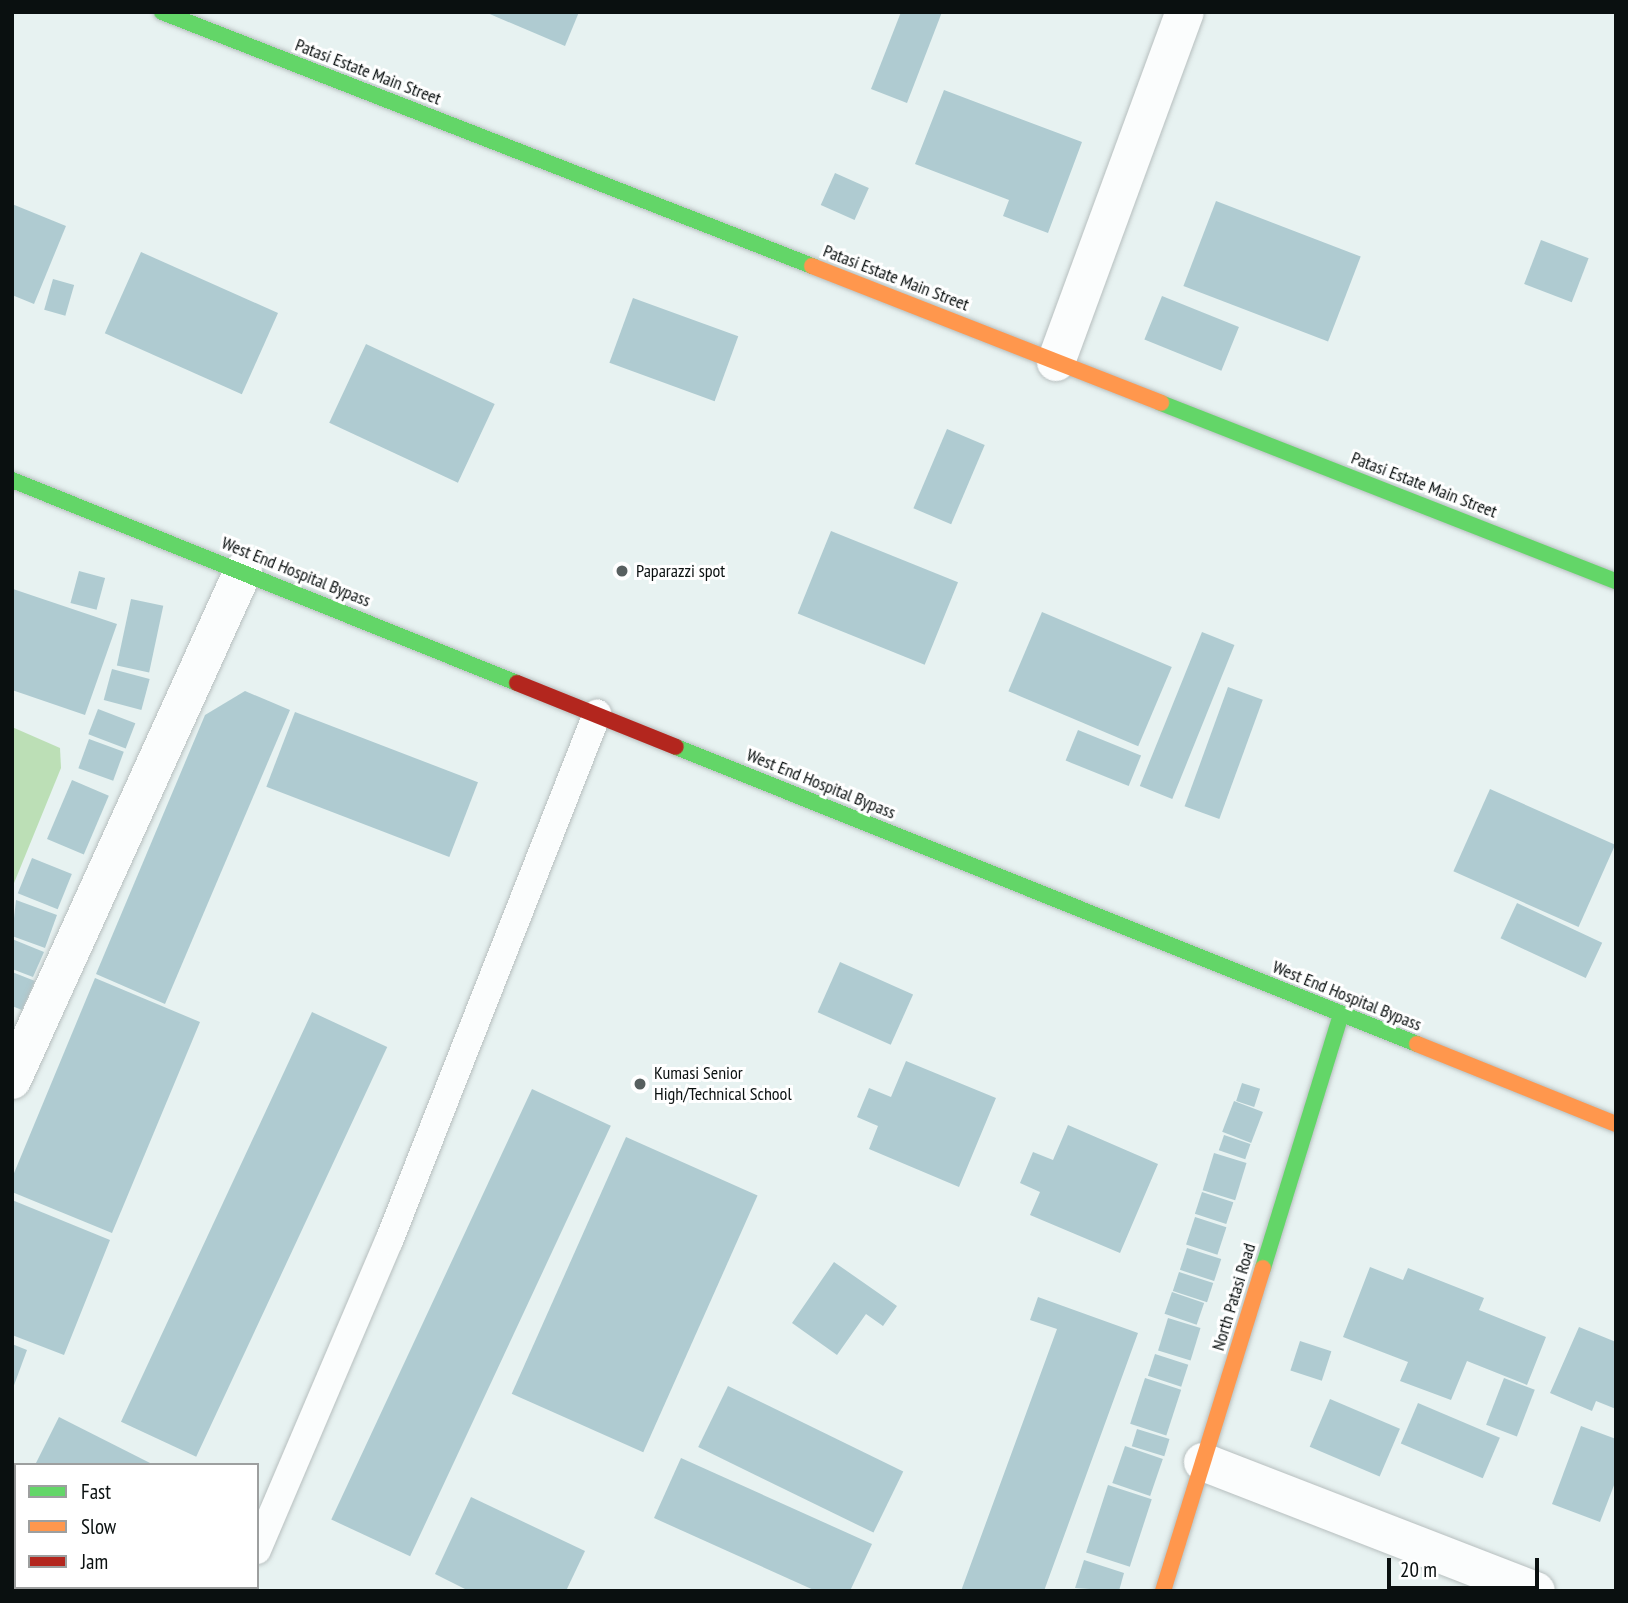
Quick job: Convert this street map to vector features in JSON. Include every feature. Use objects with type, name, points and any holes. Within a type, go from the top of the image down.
[{"type":"main road","name":"Patasi Estate Main Street","points":[[162,12],[1616,581]]},
{"type":"main road","name":"West End Hospital Bypass","points":[[12,480],[1616,1124]]},
{"type":"main road","name":"North Patasi Road","points":[[1163,1591],[1341,1014]]},
{"type":"street","points":[[1056,362],[1185,12]]},
{"type":"street","points":[[12,1080],[243,571]]},
{"type":"street","points":[[1203,1462],[1536,1591]]},
{"type":"lane","points":[[259,1545],[389,1241],[597,714]]},
{"type":"green space","points":[[12,727],[60,748],[61,768],[12,888]]},
{"type":"building","points":[[485,12],[579,12],[565,46]]},
{"type":"building","points":[[901,12],[942,12],[907,103],[871,89]]},
{"type":"building","points":[[944,90],[1082,142],[1048,233],[1003,216],[1009,200],[915,164]]},
{"type":"building","points":[[835,173],[869,188],[855,220],[821,205]]},
{"type":"building","points":[[1216,201],[1361,257],[1328,342],[1183,286]]},
{"type":"building","points":[[12,204],[66,226],[34,304],[12,295]]},
{"type":"building","points":[[1541,240],[1589,258],[1572,302],[1524,284]]},
{"type":"building","points":[[141,252],[278,313],[242,394],[105,333]]},
{"type":"building","points":[[53,279],[74,285],[65,316],[44,310]]},
{"type":"building","points":[[1162,296],[1239,327],[1221,371],[1144,340]]},
{"type":"building","points":[[633,298],[738,336],[715,401],[609,363]]},
{"type":"building","points":[[366,344],[495,404],[458,483],[329,423]]},
{"type":"building","points":[[947,429],[985,445],[951,524],[913,508]]},
{"type":"building","points":[[831,531],[958,582],[925,665],[798,614]]},
{"type":"building","points":[[79,571],[105,578],[97,610],[70,603]]},
{"type":"building","points":[[13,589],[117,624],[85,715],[12,690]]},
{"type":"building","points":[[131,599],[163,606],[149,672],[117,666]]},
{"type":"building","points":[[1042,612],[1172,667],[1138,746],[1008,691]]},
{"type":"building","points":[[1202,632],[1234,645],[1172,799],[1140,786]]},
{"type":"building","points":[[112,669],[150,679],[141,710],[104,700]]},
{"type":"building","points":[[1228,687],[1263,700],[1219,819],[1185,806]]},
{"type":"building","points":[[245,691],[290,710],[165,1004],[96,974],[205,715]]},
{"type":"building","points":[[98,709],[135,723],[126,749],[88,734]]},
{"type":"building","points":[[295,712],[478,782],[449,857],[266,787]]},
{"type":"building","points":[[1078,730],[1141,755],[1129,786],[1066,761]]},
{"type":"building","points":[[89,739],[124,752],[113,781],[78,768]]},
{"type":"building","points":[[72,780],[109,796],[84,855],[47,839]]},
{"type":"building","points":[[1490,789],[1615,845],[1579,927],[1453,871]]},
{"type":"building","points":[[32,858],[72,874],[58,909],[18,893]]},
{"type":"building","points":[[16,900],[57,915],[45,948],[12,936]]},
{"type":"building","points":[[1517,903],[1602,943],[1586,978],[1501,938]]},
{"type":"building","points":[[12,939],[44,952],[33,977],[12,969]]},
{"type":"building","points":[[840,962],[913,995],[891,1045],[818,1012]]},
{"type":"building","points":[[12,972],[35,981],[22,1010],[12,1006]]},
{"type":"building","points":[[95,978],[200,1022],[112,1233],[12,1192],[12,1178]]},
{"type":"building","points":[[312,1012],[387,1047],[196,1457],[121,1422]]},
{"type":"building","points":[[906,1061],[996,1098],[959,1187],[869,1149],[878,1126],[857,1117],[869,1088],[891,1097]]},
{"type":"building","points":[[1242,1083],[1260,1089],[1254,1107],[1236,1101]]},
{"type":"building","points":[[532,1089],[611,1126],[410,1556],[331,1519]]},
{"type":"building","points":[[1234,1101],[1263,1112],[1251,1143],[1222,1132]]},
{"type":"building","points":[[1068,1125],[1158,1164],[1120,1253],[1030,1215],[1040,1192],[1020,1183],[1033,1152],[1053,1160]]},
{"type":"building","points":[[1224,1135],[1250,1144],[1245,1159],[1219,1150]]},
{"type":"building","points":[[626,1137],[758,1196],[643,1452],[512,1394]]},
{"type":"building","points":[[1214,1153],[1247,1163],[1235,1200],[1203,1190]]},
{"type":"building","points":[[1202,1192],[1233,1202],[1226,1224],[1195,1214]]},
{"type":"building","points":[[12,1200],[110,1240],[64,1355],[12,1335]]},
{"type":"building","points":[[1195,1217],[1226,1227],[1217,1255],[1186,1245]]},
{"type":"building","points":[[1187,1248],[1221,1259],[1214,1281],[1180,1270]]},
{"type":"building","points":[[834,1262],[897,1306],[883,1326],[866,1314],[837,1355],[792,1323]]},
{"type":"building","points":[[1370,1267],[1403,1280],[1408,1268],[1484,1298],[1479,1310],[1546,1337],[1527,1385],[1467,1361],[1451,1400],[1400,1381],[1408,1362],[1343,1337]]},
{"type":"building","points":[[1179,1272],[1213,1283],[1207,1302],[1173,1291]]},
{"type":"building","points":[[1172,1292],[1204,1303],[1197,1325],[1165,1314]]},
{"type":"building","points":[[1038,1297],[1138,1333],[1044,1591],[961,1591],[1057,1329],[1030,1320]]},
{"type":"building","points":[[1168,1318],[1201,1328],[1191,1360],[1158,1351]]},
{"type":"building","points":[[1579,1327],[1616,1342],[1616,1409],[1596,1401],[1592,1411],[1550,1393]]},
{"type":"building","points":[[1300,1341],[1331,1351],[1322,1381],[1290,1370]]},
{"type":"building","points":[[12,1344],[27,1350],[13,1388],[12,1387]]},
{"type":"building","points":[[1155,1354],[1188,1365],[1181,1387],[1148,1376]]},
{"type":"building","points":[[1145,1378],[1181,1390],[1166,1435],[1130,1424]]},
{"type":"building","points":[[1504,1378],[1535,1390],[1517,1437],[1486,1425]]},
{"type":"building","points":[[728,1386],[903,1471],[873,1533],[698,1447]]},
{"type":"building","points":[[1330,1399],[1400,1429],[1380,1477],[1310,1447]]},
{"type":"building","points":[[1418,1403],[1500,1438],[1483,1478],[1401,1444]]},
{"type":"building","points":[[59,1417],[150,1463],[36,1463]]},
{"type":"building","points":[[1581,1426],[1616,1439],[1616,1480],[1600,1522],[1552,1504]]},
{"type":"building","points":[[1137,1429],[1170,1439],[1164,1456],[1132,1446]]},
{"type":"building","points":[[1125,1446],[1163,1459],[1150,1496],[1112,1483]]},
{"type":"building","points":[[681,1458],[872,1544],[850,1591],[816,1591],[654,1518]]},
{"type":"building","points":[[1108,1485],[1152,1499],[1130,1567],[1086,1553]]},
{"type":"building","points":[[471,1497],[585,1551],[566,1591],[469,1591],[435,1574]]},
{"type":"building","points":[[1084,1560],[1124,1573],[1119,1591],[1075,1588]]},
{"type":"traffic: fast","points":[[162,12],[812,266]]},
{"type":"traffic: fast","points":[[1161,403],[1616,581]]},
{"type":"traffic: fast","points":[[12,480],[517,683]]},
{"type":"traffic: fast","points":[[676,747],[1417,1044]]},
{"type":"traffic: fast","points":[[1263,1268],[1341,1014]]},
{"type":"traffic: slow","points":[[812,266],[1161,403]]},
{"type":"traffic: slow","points":[[1417,1044],[1616,1124]]},
{"type":"traffic: slow","points":[[1163,1591],[1263,1268]]},
{"type":"traffic: jam","points":[[517,683],[676,747]]},
{"type":"place","name":"Paparazzi spot","points":[[622,571]]},
{"type":"place","name":"Kumasi Senior High/Technical School","points":[[640,1084]]}]
